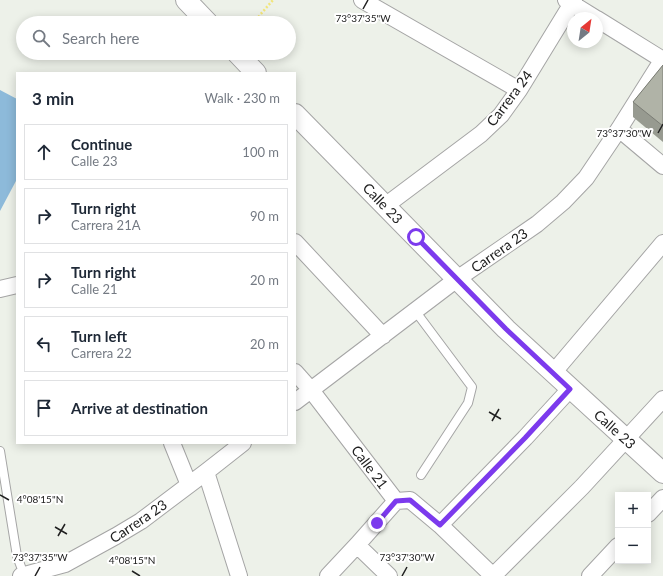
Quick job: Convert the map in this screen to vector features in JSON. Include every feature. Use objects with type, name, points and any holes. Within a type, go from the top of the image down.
[{"type":"street","points":[[186,0],[201,16]]},
{"type":"street","points":[[362,0],[518,90]]},
{"type":"street","points":[[570,1],[587,12]]},
{"type":"street","name":"Carrera 24","points":[[385,206],[481,134],[501,115],[518,90],[570,1]]},
{"type":"street","points":[[603,22],[663,59]]},
{"type":"street","name":"Carrera 23","points":[[296,401],[416,312],[457,279],[537,224],[563,202],[586,178],[663,59]]},
{"type":"street","points":[[242,60],[251,72]]},
{"type":"street","name":"Calle 23","points":[[297,121],[385,206],[506,329],[663,473]]},
{"type":"street","points":[[619,129],[663,166]]},
{"type":"street","points":[[296,243],[383,336]]},
{"type":"street","points":[[553,373],[663,243]]},
{"type":"street","points":[[0,289],[16,285]]},
{"type":"street","name":"Calle 21","points":[[296,373],[311,390],[396,501],[410,500],[440,525],[493,576]]},
{"type":"street","points":[[440,525],[525,438],[570,389]]},
{"type":"street","points":[[493,576],[582,487],[663,399]]},
{"type":"street","points":[[172,444],[189,485]]},
{"type":"street","name":"Carrera 23","points":[[22,575],[65,564],[91,551],[141,521],[206,472],[239,444]]},
{"type":"street","points":[[206,472],[239,576]]},
{"type":"street","points":[[651,511],[663,498]]},
{"type":"street","points":[[328,576],[358,545],[396,501]]},
{"type":"street","points":[[358,545],[388,576]]},
{"type":"street","points":[[590,576],[615,549]]},
{"type":"lane","points":[[416,312],[472,387],[468,403],[421,475]]},
{"type":"lane","points":[[0,451],[22,575]]},
{"type":"path","points":[[259,16],[273,0]]},
{"type":"shaded area","points":[[0,90],[16,98],[16,181],[0,211]]},
{"type":"building","points":[[663,65],[663,126],[633,102]]},
{"type":"route","points":[[377,523],[396,501],[410,500],[440,525],[525,438],[570,389],[506,329],[416,237]]}]
